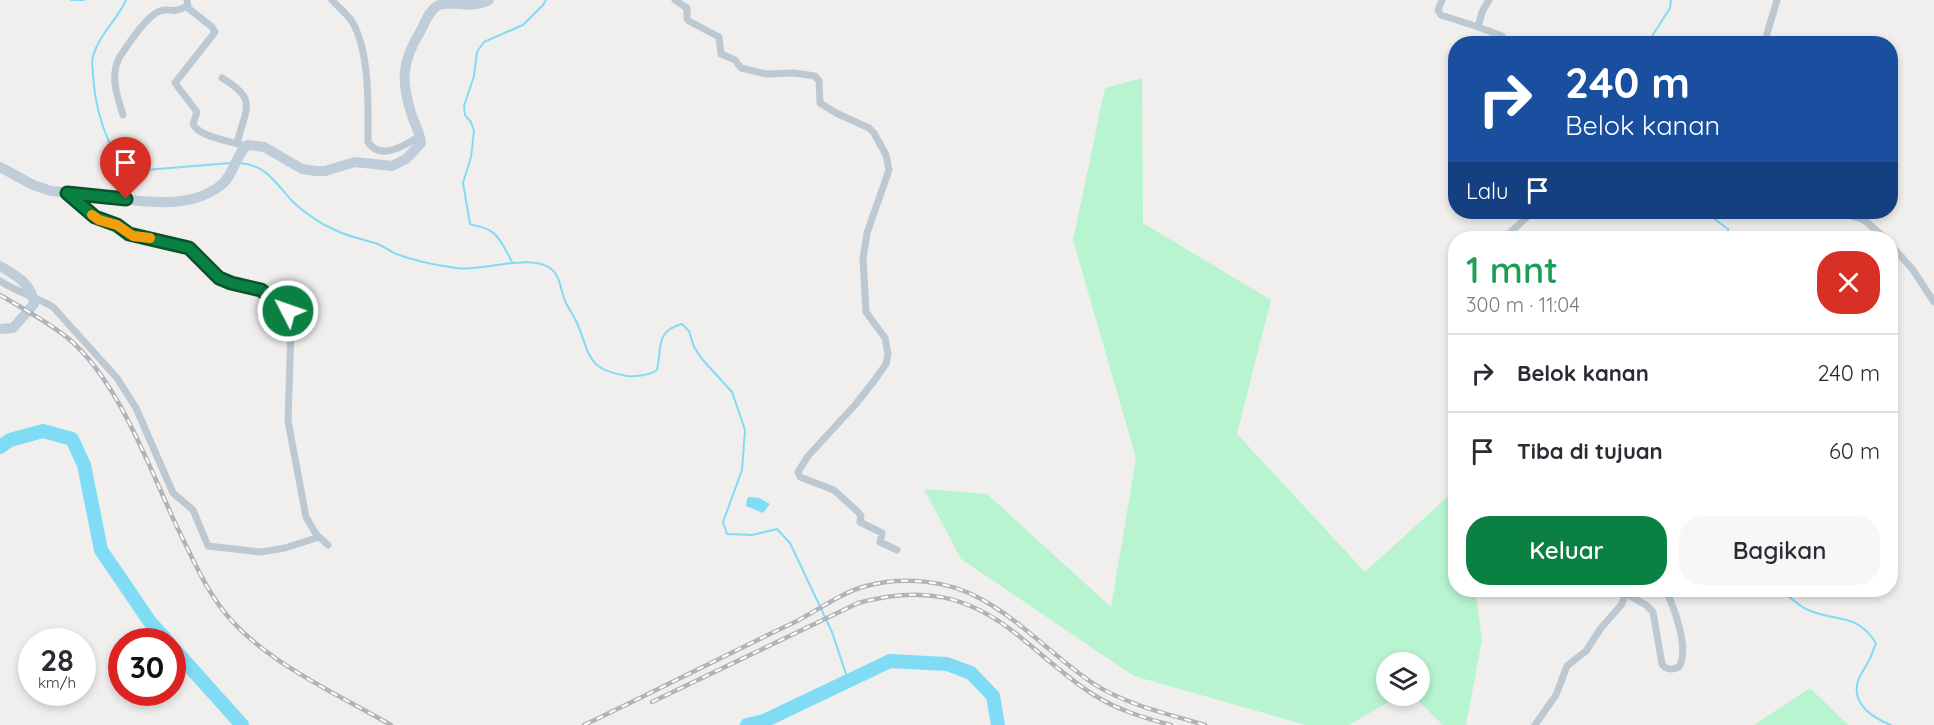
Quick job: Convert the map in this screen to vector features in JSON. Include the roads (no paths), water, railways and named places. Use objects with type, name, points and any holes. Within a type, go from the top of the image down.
[{"type":"street","points":[[332,0],[353,23],[361,47],[370,147],[392,151],[420,136]]},
{"type":"street","points":[[123,115],[114,84],[119,58],[160,10],[177,12],[187,3],[214,28],[215,32],[175,83],[198,112],[193,124],[196,130],[202,134],[241,145],[264,147],[302,169],[321,171],[355,162],[393,165],[406,159],[421,143],[404,81],[405,66],[412,46],[430,15],[437,6],[474,5],[489,0]]},
{"type":"street","points":[[675,0],[686,7],[689,21],[718,35],[721,41],[720,54],[735,60],[741,68],[763,74],[789,73],[815,76],[819,81],[820,103],[869,128],[886,155],[889,170],[867,233],[863,258],[866,312],[885,338],[887,359],[874,381],[808,456],[798,472],[800,477],[837,492],[858,512],[861,516],[860,522],[882,533],[880,542],[897,550]]},
{"type":"street","points":[[1442,0],[1438,10],[1441,15],[1502,36]]},
{"type":"street","points":[[1478,27],[1482,12],[1489,0]]},
{"type":"street","points":[[1766,36],[1777,0]]},
{"type":"street","points":[[0,167],[33,185],[51,191],[141,201],[177,202],[198,196],[219,187],[228,179],[237,163],[241,145],[246,98],[236,86],[222,78]]},
{"type":"street","points":[[67,193],[95,217],[117,225],[129,234],[189,248],[219,278],[261,290],[288,311],[291,329],[288,421],[306,517],[319,537],[328,545]]},
{"type":"street","points":[[1512,231],[1526,219]]},
{"type":"street","points":[[1861,219],[1877,231]]},
{"type":"street","points":[[1898,253],[1913,270],[1934,302]]},
{"type":"street","points":[[0,329],[14,328],[34,304],[33,294],[26,285],[4,269]]},
{"type":"street","points":[[0,281],[18,292],[53,307],[117,378],[136,408],[173,493],[193,510],[208,546],[261,552],[285,548],[319,537]]},
{"type":"street","points":[[1535,725],[1556,695],[1565,668],[1572,660],[1586,651],[1605,623],[1620,608],[1624,597]]},
{"type":"street","points":[[1633,597],[1653,612],[1662,664],[1666,669],[1676,669],[1683,659],[1676,612],[1669,597]]},
{"type":"water","points":[[749,497],[759,498],[770,504],[763,513],[746,506]]},
{"type":"waterway","points":[[71,0],[84,0]]},
{"type":"waterway","points":[[126,0],[99,41],[92,61],[94,87],[101,121],[121,164],[145,170],[231,163]]},
{"type":"waterway","points":[[512,262],[493,233],[470,224],[463,183],[471,157],[474,131],[465,115],[464,106],[474,76],[477,52],[484,42],[523,25],[546,0]]},
{"type":"waterway","points":[[1652,36],[1670,8],[1671,0]]},
{"type":"waterway","points":[[240,163],[264,171],[293,202],[324,225],[378,244],[401,256],[466,269],[518,262],[541,264],[550,268],[558,279],[565,301],[591,358],[603,369],[613,373],[634,376],[657,370],[661,341],[667,331],[682,324],[689,331],[694,347],[702,359],[732,392],[745,430],[742,470],[723,522],[727,534],[752,535],[777,529],[790,543],[832,632],[848,680]]},
{"type":"waterway","points":[[1714,219],[1728,231]]},
{"type":"waterway","points":[[0,447],[10,440],[43,431],[72,439],[84,465],[101,550],[155,628]]},
{"type":"waterway","points":[[1790,597],[1806,609],[1844,619],[1860,626],[1876,643],[1858,681],[1858,697],[1865,709],[1891,725]]},
{"type":"waterway","points":[[747,725],[764,721],[890,661],[947,664],[971,673],[993,696],[998,725]]},
{"type":"waterway","points":[[186,663],[242,725]]},
{"type":"railway","points":[[0,295],[69,339],[103,378],[144,452],[201,576],[232,621],[266,652],[328,691],[391,725]]},
{"type":"railway","points":[[584,725],[793,623],[847,593],[866,586],[895,581],[939,584],[981,599],[1011,618],[1094,684],[1120,698],[1205,725]]},
{"type":"railway","points":[[652,702],[858,603],[903,595],[923,595],[943,597],[981,611],[1019,636],[1094,695],[1131,713],[1171,725]]}]
